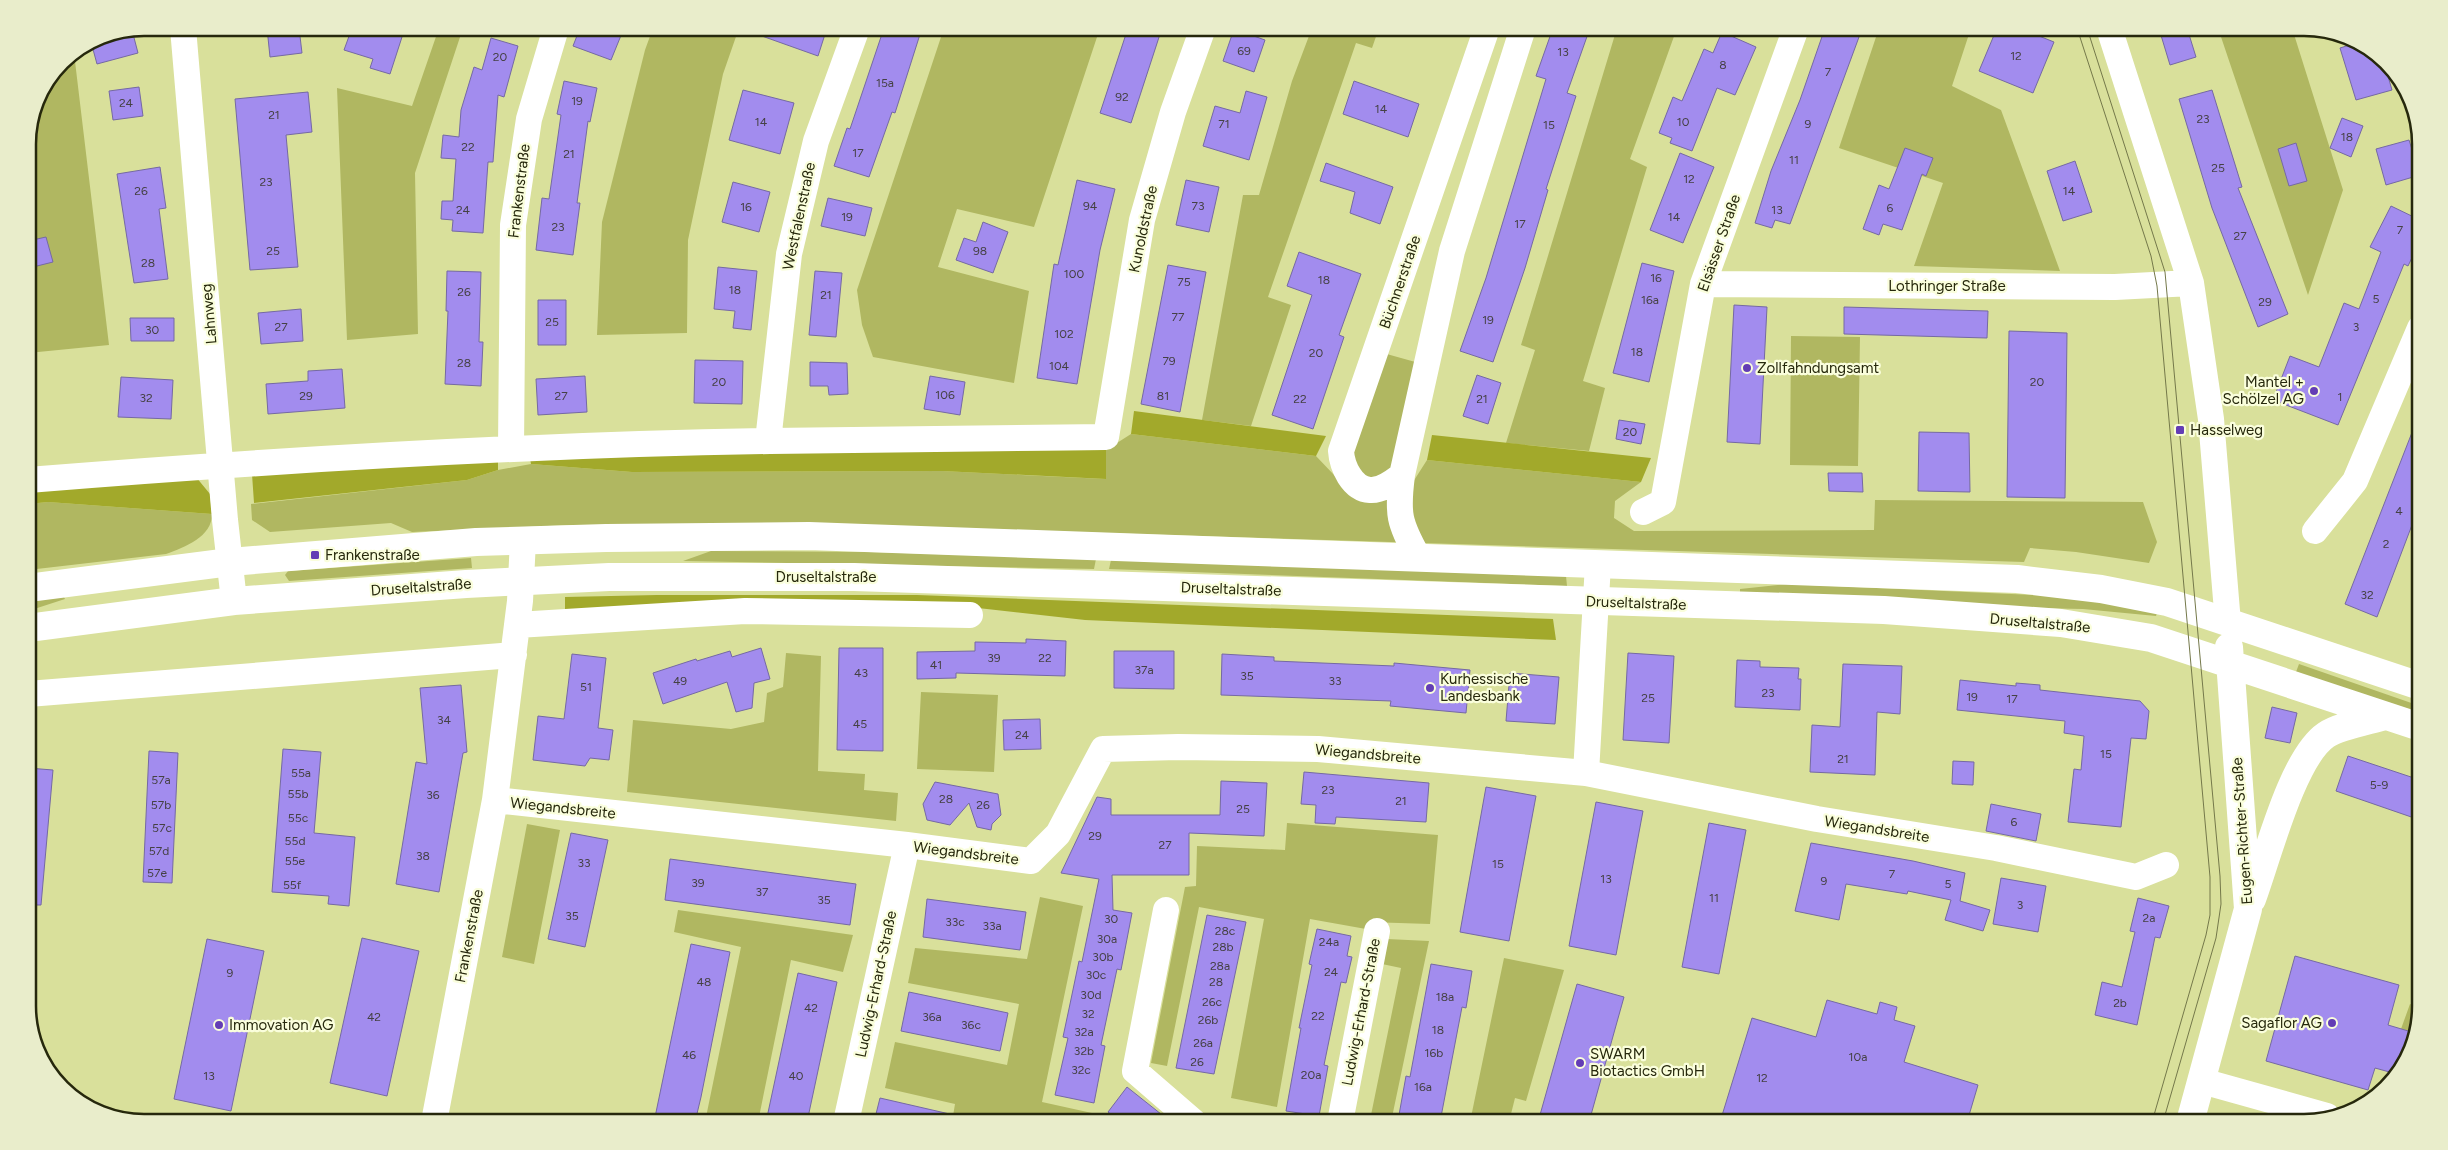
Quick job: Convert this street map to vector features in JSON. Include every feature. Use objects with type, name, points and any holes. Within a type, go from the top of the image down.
[{"type":"main road","points":[[36,587],[230,562],[523,540],[809,536],[2017,579],[2101,589],[2166,602],[2412,683]]},
{"type":"main road","name":"Druseltalstraße","points":[[36,627],[234,601],[522,581],[609,577],[854,577],[1884,610],[2061,623],[2151,638],[2230,662],[2412,724]]},
{"type":"main road","name":"Eugen-Richter-Straße","points":[[2192,1114],[2248,910],[2228,623]]},
{"type":"main road","points":[[2248,910],[2280,818],[2312,748],[2327,734],[2385,716]]},
{"type":"street","name":"Lahnweg","points":[[184,36],[234,601]]},
{"type":"street","name":"Frankenstraße","points":[[511,449],[513,225],[529,119],[554,36]]},
{"type":"street","name":"Westfalenstraße","points":[[768,441],[789,254],[816,141],[854,36]]},
{"type":"street","name":"Kunoldstraße","points":[[768,441],[1106,437],[1142,220],[1173,112],[1200,36]]},
{"type":"street","name":"Büchnerstraße","points":[[1402,474],[1380,488],[1369,490],[1358,485],[1349,477],[1342,461],[1342,451],[1484,36]]},
{"type":"street","points":[[1418,557],[1403,530],[1399,502],[1402,474],[1452,251],[1520,36]]},
{"type":"street","name":"Elsässer Straße","points":[[1643,512],[1663,502],[1702,284],[1793,36]]},
{"type":"street","points":[[2112,36],[2191,284],[2211,419],[2228,623]]},
{"type":"street","name":"Lothringer Straße","points":[[1702,284],[2123,287],[2191,284]]},
{"type":"street","points":[[2315,531],[2355,481],[2412,347]]},
{"type":"street","points":[[36,479],[222,464],[511,449],[768,441]]},
{"type":"street","name":"Frankenstraße","points":[[436,1114],[495,800],[522,581],[523,540]]},
{"type":"street","points":[[1586,773],[1598,564]]},
{"type":"street","points":[[517,625],[745,611],[970,615]]},
{"type":"street","points":[[36,693],[514,655]]},
{"type":"street","name":"Wiegandsbreite","points":[[495,800],[907,845],[1031,861],[1058,834],[1103,750],[1178,747],[1318,749],[1586,773],[1817,819],[1996,848],[2136,877],[2166,865]]},
{"type":"street","name":"Ludwig-Erhard-Straße","points":[[848,1114],[907,845]]},
{"type":"street","points":[[1166,910],[1135,1071],[1185,1114]]},
{"type":"street","name":"Ludwig-Erhard-Straße","points":[[1342,1114],[1377,931]]},
{"type":"street","points":[[2202,1081],[2317,1113]]},
{"type":"green space","points":[[436,36],[460,36],[415,173],[418,334],[347,340],[337,88],[412,106]]},
{"type":"green space","points":[[650,36],[736,36],[723,74],[688,240],[687,333],[597,335],[602,222]]},
{"type":"green space","points":[[941,36],[1097,36],[1034,227],[957,209],[938,267],[1029,291],[1014,383],[873,357],[862,325],[857,290]]},
{"type":"green space","points":[[1309,36],[1376,36],[1372,48],[1356,43],[1268,297],[1291,305],[1251,426],[1202,420],[1243,195],[1259,195],[1292,81]]},
{"type":"green space","points":[[1615,36],[1674,36],[1630,159],[1647,167],[1583,381],[1605,388],[1589,451],[1506,443],[1535,350],[1521,345]]},
{"type":"green space","points":[[1876,36],[1968,36],[1952,86],[2001,110],[2060,271],[1914,266],[1943,183],[1839,148]]},
{"type":"green space","points":[[2221,36],[2295,36],[2343,190],[2308,295]]},
{"type":"green space","points":[[75,61],[109,345],[36,352],[36,137],[40,116],[47,96],[54,84]]},
{"type":"green space","points":[[1791,336],[1860,337],[1858,466],[1790,465]]},
{"type":"green space","points":[[1376,351],[1426,365],[1402,475],[1380,488],[1342,461]]},
{"type":"green space","points":[[1131,434],[1316,456],[1335,476],[1413,482],[1427,460],[1641,482],[1615,501],[1614,518],[1634,531],[1874,530],[1875,500],[2143,502],[2157,542],[2149,563],[2076,552],[2030,548],[2024,562],[879,526],[569,525],[412,532],[391,523],[270,532],[252,520],[251,504],[467,480],[498,470],[531,464],[632,472],[942,471],[1105,479],[1106,450]]},
{"type":"green space","points":[[48,502],[212,514],[211,522],[202,535],[189,544],[166,554],[36,569],[36,503]]},
{"type":"green space","points":[[711,551],[869,552],[1096,559],[1094,569],[683,561]]},
{"type":"green space","points":[[471,558],[472,568],[289,581],[285,575],[288,571]]},
{"type":"green space","points":[[1111,560],[1566,576],[1567,586],[1109,569]]},
{"type":"green space","points":[[1786,584],[2082,597],[2158,610],[2156,616],[2083,609],[1740,592],[1740,589]]},
{"type":"green space","points":[[63,595],[65,599],[36,608],[36,599]]},
{"type":"green space","points":[[786,653],[821,656],[818,771],[865,774],[864,790],[898,793],[896,821],[627,792],[633,720],[731,729],[764,722],[767,693],[783,687]]},
{"type":"green space","points":[[2299,664],[2412,703],[2412,711],[2296,672]]},
{"type":"green space","points":[[921,692],[998,695],[994,772],[917,769]]},
{"type":"green space","points":[[1287,823],[1438,835],[1430,924],[1368,922],[1366,929],[1310,919],[1277,1107],[1231,1098],[1264,919],[1199,907],[1167,1066],[1151,1063],[1185,887],[1196,886],[1197,846],[1285,850]]},
{"type":"green space","points":[[527,824],[560,830],[534,964],[502,957]]},
{"type":"green space","points":[[1040,897],[1083,906],[1042,1102],[1096,1114],[953,1114],[955,1104],[885,1088],[895,1042],[1007,1065],[1019,1004],[908,983],[915,948],[1027,959]]},
{"type":"green space","points":[[678,910],[853,935],[843,972],[791,960],[760,1114],[707,1114],[741,947],[674,932]]},
{"type":"green space","points":[[1387,939],[1429,941],[1393,1114],[1371,1114],[1401,968],[1382,964]]},
{"type":"green space","points":[[1504,958],[1564,970],[1526,1101],[1515,1098],[1511,1114],[1472,1114]]},
{"type":"green space","points":[[2410,1004],[2412,1005],[2409,1031],[2401,1029]]},
{"type":"shaded area","points":[[1134,411],[1326,436],[1316,456],[1131,434]]},
{"type":"shaded area","points":[[1432,435],[1651,458],[1641,482],[1427,460]]},
{"type":"shaded area","points":[[1106,450],[1106,479],[942,471],[632,472],[531,464],[529,453]]},
{"type":"shaded area","points":[[498,456],[498,470],[467,480],[254,503],[252,474]]},
{"type":"shaded area","points":[[196,477],[210,494],[212,514],[48,502],[36,503],[36,490]]},
{"type":"shaded area","points":[[917,595],[1553,619],[1556,640],[1085,620],[978,608],[565,612],[565,597]]},
{"type":"building","points":[[134,36],[138,53],[97,64],[93,49],[109,42]]},
{"type":"building","points":[[268,36],[300,36],[302,53],[270,57]]},
{"type":"building","points":[[349,36],[402,37],[390,74],[370,68],[373,59],[344,50]]},
{"type":"building","points":[[577,36],[621,36],[611,60],[573,46]]},
{"type":"building","points":[[762,36],[824,36],[818,56]]},
{"type":"building","points":[[881,36],[919,36],[895,113],[892,112],[869,177],[834,166],[847,128],[850,129]]},
{"type":"building","points":[[1125,36],[1159,36],[1131,123],[1100,113]]},
{"type":"building","points":[[1232,36],[1254,36],[1265,40],[1254,72],[1223,61]]},
{"type":"building","points":[[1550,36],[1587,36],[1567,93],[1576,96],[1546,189],[1548,190],[1525,268],[1493,362],[1460,351],[1486,278],[1546,79],[1536,76]]},
{"type":"building","points":[[1720,36],[1731,36],[1756,47],[1735,95],[1717,88],[1692,151],[1670,143],[1672,138],[1659,133],[1673,97],[1682,101],[1704,49],[1713,53]]},
{"type":"building","points":[[1822,36],[1859,37],[1790,224],[1775,220],[1772,228],[1755,223],[1771,171],[1800,100]]},
{"type":"building","points":[[1994,36],[2039,36],[2054,42],[2033,93],[1979,71]]},
{"type":"building","points":[[2161,36],[2189,36],[2196,57],[2170,65]]},
{"type":"building","points":[[491,38],[518,46],[504,97],[498,95],[493,162],[488,162],[483,233],[452,231],[453,220],[441,219],[442,201],[453,201],[456,159],[441,158],[443,135],[459,137],[461,110],[474,67],[482,70]]},
{"type":"building","points":[[2348,46],[2364,54],[2388,77],[2392,90],[2356,100],[2340,48]]},
{"type":"building","points":[[564,81],[597,88],[590,122],[588,121],[577,203],[580,203],[573,255],[536,250],[542,198],[549,199],[561,115],[557,114]]},
{"type":"building","points":[[1354,81],[1419,104],[1408,137],[1343,114]]},
{"type":"building","points":[[139,87],[143,116],[113,120],[109,91]]},
{"type":"building","points":[[743,90],[794,103],[780,154],[729,140]]},
{"type":"building","points":[[2212,90],[2242,187],[2238,188],[2288,314],[2258,327],[2212,208],[2179,99]]},
{"type":"building","points":[[1246,91],[1267,97],[1249,160],[1203,146],[1215,106],[1240,113]]},
{"type":"building","points":[[308,92],[312,132],[286,135],[298,267],[250,270],[235,99]]},
{"type":"building","points":[[2342,118],[2363,126],[2351,157],[2330,148]]},
{"type":"building","points":[[2409,140],[2412,150],[2412,177],[2386,185],[2376,149]]},
{"type":"building","points":[[2296,143],[2307,181],[2289,186],[2278,149]]},
{"type":"building","points":[[1905,148],[1933,158],[1926,176],[1922,174],[1902,230],[1883,224],[1879,235],[1863,229],[1879,185],[1889,189]]},
{"type":"building","points":[[1680,153],[1714,167],[1683,243],[1650,230]]},
{"type":"building","points":[[2075,161],[2092,212],[2063,221],[2047,171]]},
{"type":"building","points":[[1326,163],[1393,187],[1380,224],[1350,213],[1355,192],[1320,181]]},
{"type":"building","points":[[160,167],[166,208],[159,209],[168,279],[134,283],[117,174]]},
{"type":"building","points":[[1077,180],[1115,189],[1100,250],[1077,384],[1037,378],[1054,264],[1058,265]]},
{"type":"building","points":[[1186,180],[1219,187],[1209,232],[1176,225]]},
{"type":"building","points":[[733,182],[770,192],[759,232],[722,222]]},
{"type":"building","points":[[828,198],[872,208],[865,236],[821,226]]},
{"type":"building","points":[[2391,206],[2412,216],[2412,258],[2408,266],[2404,264],[2338,425],[2273,400],[2290,356],[2319,367],[2344,303],[2359,309],[2381,252],[2370,247]]},
{"type":"building","points":[[983,222],[1008,232],[993,273],[956,260],[964,238],[976,242]]},
{"type":"building","points":[[46,237],[53,262],[36,266],[36,239]]},
{"type":"building","points":[[1299,252],[1361,274],[1339,335],[1344,337],[1313,429],[1272,415],[1312,295],[1287,286]]},
{"type":"building","points":[[1642,263],[1674,271],[1649,382],[1613,373]]},
{"type":"building","points":[[1168,265],[1206,272],[1180,412],[1141,404]]},
{"type":"building","points":[[718,267],[757,271],[751,330],[733,328],[735,311],[714,309]]},
{"type":"building","points":[[447,271],[481,272],[479,342],[483,342],[481,386],[445,384],[448,311],[446,311]]},
{"type":"building","points":[[815,271],[842,273],[836,337],[809,335]]},
{"type":"building","points":[[538,300],[566,300],[566,345],[538,345]]},
{"type":"building","name":"Zollfahndungsamt","points":[[1734,305],[1767,307],[1760,444],[1727,442]]},
{"type":"building","points":[[1844,307],[1988,311],[1987,338],[1844,334]]},
{"type":"building","points":[[301,309],[303,341],[261,344],[258,313]]},
{"type":"building","points":[[130,318],[174,318],[174,341],[131,341]]},
{"type":"building","points":[[2009,331],[2067,333],[2065,498],[2007,497]]},
{"type":"building","points":[[695,360],[743,361],[742,404],[694,403]]},
{"type":"building","points":[[810,362],[847,363],[848,394],[829,395],[828,386],[810,386]]},
{"type":"building","points":[[342,369],[345,408],[268,414],[266,384],[308,381],[308,371]]},
{"type":"building","points":[[1477,375],[1501,383],[1488,424],[1463,416]]},
{"type":"building","points":[[585,376],[587,412],[538,415],[536,379]]},
{"type":"building","points":[[930,376],[965,382],[960,415],[924,409]]},
{"type":"building","points":[[121,377],[173,380],[171,419],[118,417]]},
{"type":"building","points":[[1619,420],[1645,424],[1641,444],[1616,439]]},
{"type":"building","points":[[1919,432],[1969,433],[1970,492],[1918,491]]},
{"type":"building","points":[[2412,432],[2412,525],[2377,617],[2345,604]]},
{"type":"building","points":[[1828,473],[1862,473],[1863,492],[1829,491]]},
{"type":"building","points":[[1026,639],[1066,641],[1065,676],[956,673],[956,678],[917,679],[917,652],[975,651],[975,642],[1026,643]]},
{"type":"building","points":[[761,648],[770,679],[754,683],[752,708],[736,712],[727,682],[663,704],[653,673],[696,659],[697,661],[730,651],[732,657]]},
{"type":"building","points":[[839,648],[883,648],[883,751],[837,750]]},
{"type":"building","points":[[1114,651],[1174,651],[1174,689],[1114,688]]},
{"type":"building","points":[[1628,653],[1674,656],[1669,743],[1623,740]]},
{"type":"building","points":[[572,654],[606,658],[598,728],[613,730],[609,760],[590,758],[585,766],[533,760],[538,716],[564,719]]},
{"type":"building","points":[[1222,654],[1274,657],[1274,661],[1394,666],[1394,663],[1470,670],[1466,713],[1390,706],[1391,701],[1221,695]]},
{"type":"building","points":[[1737,660],[1760,661],[1760,667],[1799,668],[1798,679],[1801,679],[1800,710],[1735,707]]},
{"type":"building","points":[[1843,664],[1902,666],[1900,714],[1877,712],[1875,775],[1810,772],[1812,725],[1840,727]]},
{"type":"building","points":[[1510,673],[1559,677],[1555,724],[1506,721]]},
{"type":"building","points":[[1960,680],[2016,686],[2016,683],[2040,685],[2040,690],[2140,701],[2149,711],[2146,739],[2131,738],[2121,827],[2068,822],[2074,769],[2081,770],[2084,736],[2064,733],[2065,721],[1957,710]]},
{"type":"building","points":[[461,685],[467,752],[463,753],[439,892],[396,884],[416,762],[427,764],[420,688]]},
{"type":"building","points":[[2272,707],[2297,713],[2290,743],[2265,738]]},
{"type":"building","points":[[1040,719],[1041,749],[1004,750],[1003,720]]},
{"type":"building","points":[[283,749],[321,752],[314,833],[355,837],[349,906],[328,904],[329,896],[272,892]]},
{"type":"building","points":[[149,751],[178,753],[172,883],[143,882]]},
{"type":"building","points":[[2348,756],[2412,777],[2412,817],[2336,791]]},
{"type":"building","points":[[1953,761],[1974,762],[1973,785],[1952,784]]},
{"type":"building","points":[[36,769],[53,770],[41,905],[36,905]]},
{"type":"building","points":[[1304,772],[1429,783],[1426,822],[1336,817],[1335,824],[1315,823],[1316,805],[1301,804]]},
{"type":"building","points":[[1221,781],[1267,783],[1264,836],[1189,833],[1189,875],[1112,875],[1113,910],[1132,913],[1121,970],[1117,969],[1101,1045],[1105,1046],[1094,1103],[1055,1095],[1068,1038],[1063,1037],[1079,961],[1082,962],[1099,879],[1061,873],[1097,797],[1111,799],[1111,815],[1220,815]]},
{"type":"building","points":[[935,782],[998,794],[1001,815],[992,824],[991,830],[977,827],[969,803],[950,825],[927,820],[923,804]]},
{"type":"building","points":[[1486,787],[1536,796],[1509,941],[1460,932]]},
{"type":"building","points":[[1596,802],[1643,811],[1616,955],[1569,946]]},
{"type":"building","points":[[1991,804],[2041,814],[2036,841],[1986,831]]},
{"type":"building","points":[[1709,823],[1746,830],[1719,974],[1682,967]]},
{"type":"building","points":[[571,833],[608,840],[585,947],[548,939]]},
{"type":"building","points":[[1811,843],[1913,861],[1965,873],[1960,901],[1990,910],[1983,931],[1945,920],[1951,900],[1908,891],[1907,894],[1846,884],[1839,920],[1795,911]]},
{"type":"building","points":[[670,859],[856,884],[850,925],[665,900]]},
{"type":"building","points":[[2001,878],[2046,886],[2038,932],[1993,924]]},
{"type":"building","points":[[2138,898],[2169,906],[2160,938],[2155,937],[2137,1025],[2095,1015],[2102,982],[2122,987],[2135,932],[2130,931]]},
{"type":"building","points":[[927,899],[1026,912],[1020,950],[923,937]]},
{"type":"building","points":[[1207,915],[1246,922],[1214,1074],[1176,1068]]},
{"type":"building","points":[[1317,929],[1351,936],[1347,956],[1352,957],[1346,983],[1341,982],[1324,1065],[1328,1066],[1319,1114],[1286,1111],[1301,1028],[1299,1028],[1312,965],[1309,964]]},
{"type":"building","points":[[362,938],[419,951],[387,1096],[330,1083]]},
{"type":"building","name":"Immovation AG","points":[[207,939],[264,951],[231,1111],[174,1099]]},
{"type":"building","points":[[691,944],[730,952],[697,1114],[656,1114]]},
{"type":"building","name":"Sagaflor AG","points":[[2295,956],[2399,985],[2388,1025],[2409,1031],[2406,1041],[2389,1072],[2375,1068],[2368,1090],[2266,1061]]},
{"type":"building","points":[[1431,964],[1472,971],[1466,1008],[1462,1007],[1442,1114],[1399,1114],[1406,1076],[1410,1077]]},
{"type":"building","points":[[798,973],[837,982],[809,1114],[768,1114]]},
{"type":"building","points":[[1577,984],[1624,997],[1591,1114],[1540,1114]]},
{"type":"building","points":[[909,992],[1008,1013],[1000,1051],[901,1031]]},
{"type":"building","points":[[1827,1000],[1877,1014],[1880,1002],[1897,1007],[1894,1020],[1915,1026],[1904,1062],[1978,1085],[1969,1114],[1722,1114],[1752,1018],[1816,1037]]},
{"type":"building","points":[[1127,1087],[1161,1114],[1111,1114],[1108,1112]]},
{"type":"building","points":[[880,1098],[950,1114],[876,1114]]},
{"type":"tram line","points":[[2080,36],[2151,256],[2157,286],[2210,877],[2210,915],[2206,935],[2154,1114]]},
{"type":"tram line","points":[[2090,36],[2165,272],[2220,876],[2221,904],[2216,938],[2165,1114]]},
{"type":"place","name":"Zollfahndungsamt","points":[[1747,368]]},
{"type":"place","name":"Mantel + Schölzel AG","points":[[2314,391]]},
{"type":"place","name":"Hasselweg","points":[[2180,430]]},
{"type":"place","name":"Frankenstraße","points":[[315,555]]},
{"type":"place","name":"Kurhessische Landesbank","points":[[1430,688]]},
{"type":"place","name":"Sagaflor AG","points":[[2332,1023]]},
{"type":"place","name":"Immovation AG","points":[[219,1025]]},
{"type":"place","name":"SWARM Biotactics GmbH","points":[[1580,1063]]}]
